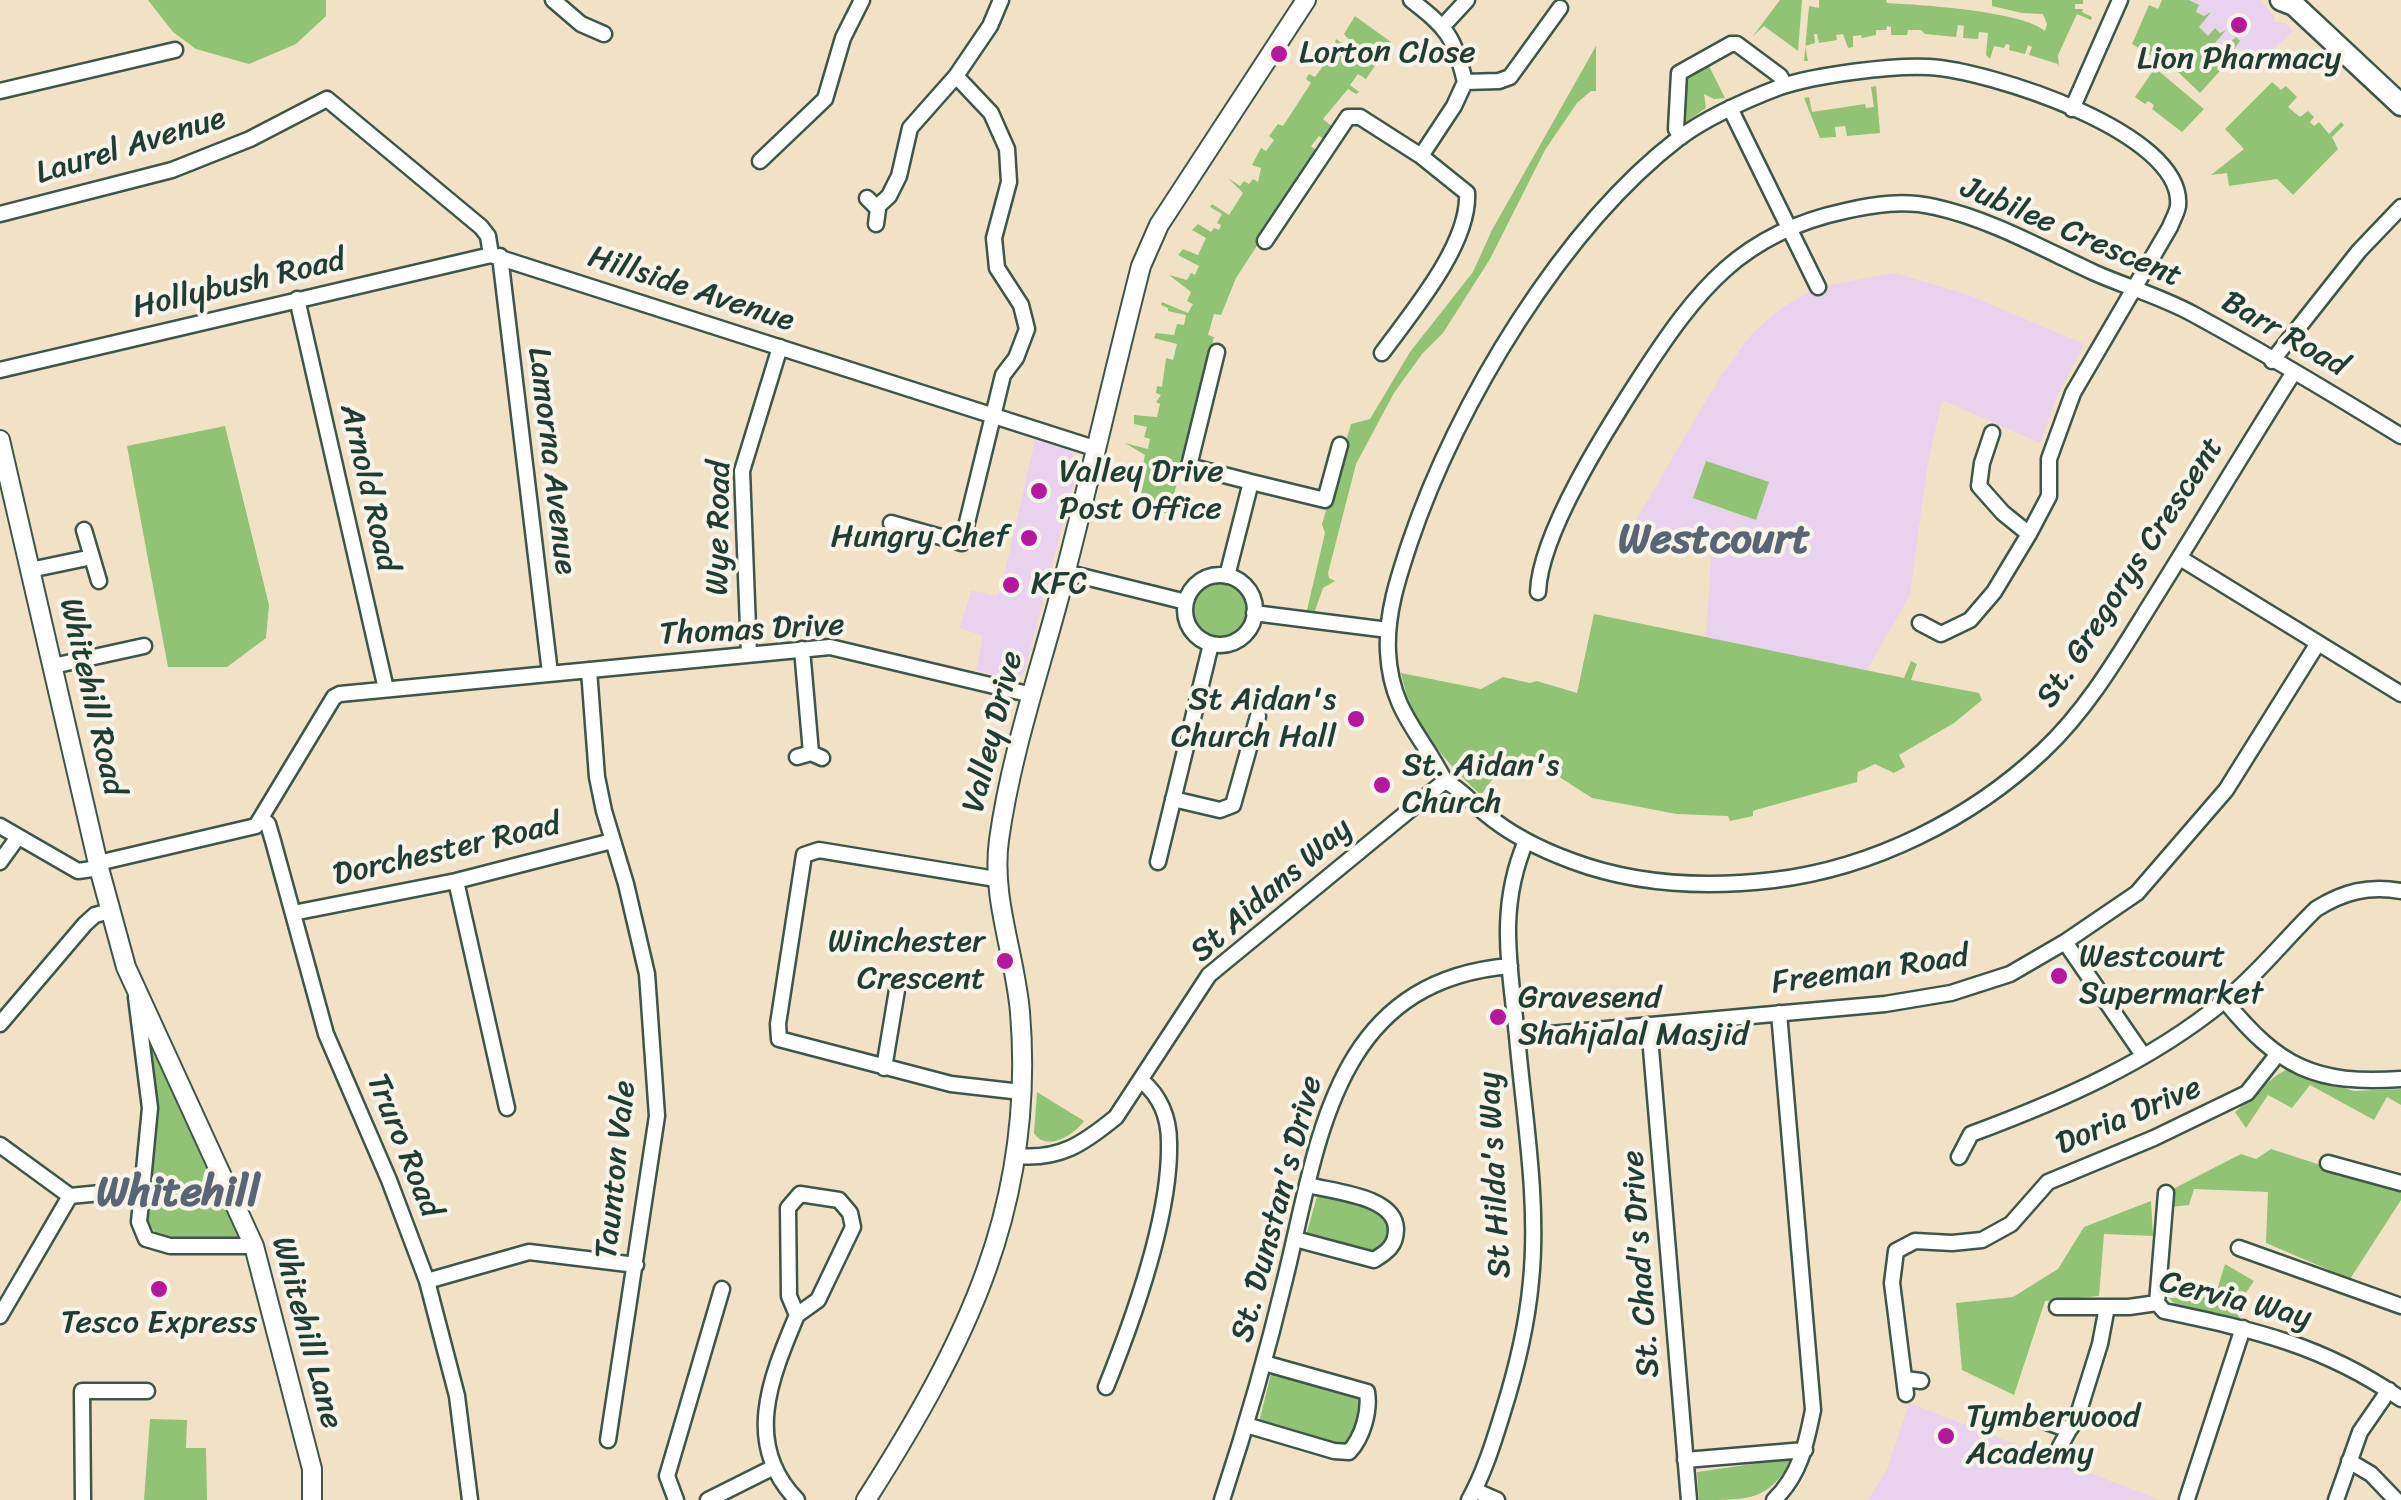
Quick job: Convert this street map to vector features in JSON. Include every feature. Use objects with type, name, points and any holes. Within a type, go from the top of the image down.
[{"type":"main road","points":[[2290,2],[2401,104]]},
{"type":"street","points":[[552,0],[581,24],[604,34]]},
{"type":"street","points":[[760,162],[825,98],[840,44],[862,0]]},
{"type":"street","points":[[873,210],[889,196],[899,176],[910,128],[956,76],[990,26],[1001,0]]},
{"type":"street","name":"Valley Drive","points":[[869,1499],[923,1411],[962,1334],[996,1248],[1010,1200],[1021,1092],[1020,1012],[996,880],[1005,803],[1141,266],[1158,225],[1306,0]]},
{"type":"street","points":[[1410,0],[1444,26],[1458,51],[1465,82],[1421,156]]},
{"type":"street","points":[[1444,26],[1467,0]]},
{"type":"street","points":[[2072,108],[2120,0]]},
{"type":"street","points":[[1465,82],[1510,77],[1560,8]]},
{"type":"street","points":[[1681,137],[1676,120],[1679,74],[1731,44],[1737,44],[1780,76],[1785,86]]},
{"type":"street","points":[[0,91],[175,50]]},
{"type":"street","name":"St. Gregorys Crescent","points":[[1920,622],[1941,634],[1970,620],[1994,592],[2029,534],[2049,496],[2048,459],[2073,393],[2178,208],[2176,186],[2153,155],[2127,133],[2006,83],[1930,67],[1860,72],[1785,86],[1730,108],[1681,137],[1641,171],[1598,218],[1511,336],[1452,443],[1420,513],[1388,630],[1389,666],[1399,705],[1408,726],[1445,781],[1526,841],[1606,872],[1666,882],[1711,884],[1810,874],[1894,848],[1992,792],[2043,751],[2102,679],[2294,372]]},
{"type":"street","points":[[891,523],[961,548],[1003,375],[1016,358],[1027,329],[1021,305],[997,268],[994,238],[1009,182],[1007,149],[991,113],[956,76]]},
{"type":"street","name":"Laurel Avenue","points":[[0,214],[172,170],[250,140],[328,99],[481,227],[495,256]]},
{"type":"street","points":[[1730,108],[1818,288]]},
{"type":"street","points":[[1264,241],[1348,117],[1360,117],[1421,156],[1467,193],[1468,212],[1448,255],[1382,353]]},
{"type":"street","points":[[775,148],[788,162]]},
{"type":"street","name":"Jubilee Crescent","points":[[1538,592],[1540,568],[1558,526],[1597,447],[1652,359],[1724,270],[1764,238],[1788,227],[1884,202],[1933,206],[1984,222],[2190,312]]},
{"type":"street","points":[[2272,361],[2359,251],[2401,207]]},
{"type":"street","name":"Hillside Avenue","points":[[495,256],[1094,448]]},
{"type":"street","name":"Hollybush Road","points":[[0,370],[495,256]]},
{"type":"street","name":"Lamorna Avenue","points":[[495,256],[550,673]]},
{"type":"street","name":"Arnold Road","points":[[297,299],[386,689]]},
{"type":"street","name":"Barr Road","points":[[2190,312],[2401,436]]},
{"type":"street","name":"Wye Road","points":[[748,654],[742,472],[780,347]]},
{"type":"street","points":[[1217,352],[1189,466],[1325,500],[1340,445]]},
{"type":"street","points":[[1992,434],[1979,486],[2029,534]]},
{"type":"street","name":"Whitehill Road","points":[[0,440],[98,865],[126,967]]},
{"type":"street","points":[[1228,576],[1251,482]]},
{"type":"street","points":[[84,530],[99,581]]},
{"type":"street","points":[[30,570],[92,557]]},
{"type":"street","points":[[2180,558],[2401,694]]},
{"type":"street","points":[[1065,572],[1186,602]]},
{"type":"street","points":[[1212,576],[1228,576],[1248,590],[1254,613],[1242,636],[1228,643],[1211,644],[1189,626],[1186,602],[1200,582],[1212,576]]},
{"type":"street","points":[[1254,613],[1388,630]]},
{"type":"street","name":"Freeman Road","points":[[1517,1037],[1884,1004],[1952,993],[2010,974],[2137,893],[2226,790],[2318,643]]},
{"type":"street","points":[[1158,862],[1211,644]]},
{"type":"street","points":[[53,666],[144,646]]},
{"type":"street","points":[[802,649],[810,756]]},
{"type":"street","name":"Thomas Drive","points":[[589,670],[802,649],[852,650],[1032,695]]},
{"type":"street","points":[[0,826],[78,871],[256,826],[334,696],[589,670]]},
{"type":"street","name":"Taunton Vale","points":[[589,670],[597,777],[647,974],[657,1116],[608,1440]]},
{"type":"street","points":[[1173,799],[1218,810],[1232,807],[1239,794],[1258,716]]},
{"type":"street","points":[[1235,730],[1254,734]]},
{"type":"street","name":"St Aidans Way","points":[[1016,1156],[1040,1158],[1063,1153],[1116,1116],[1209,975],[1445,781]]},
{"type":"street","name":"Truro Road","points":[[262,819],[268,825],[326,1034],[390,1180],[426,1281],[457,1396],[470,1500]]},
{"type":"street","points":[[0,862],[18,838]]},
{"type":"street","name":"Dorchester Road","points":[[294,913],[456,881],[612,841]]},
{"type":"street","name":"St Hilda's Way","points":[[1472,1495],[1490,1453],[1520,1351],[1531,1280],[1529,1160],[1506,914],[1508,895],[1526,841]]},
{"type":"street","points":[[1162,844],[1180,848]]},
{"type":"street","points":[[996,880],[819,850],[804,854],[778,1020],[779,1039],[958,1086],[1021,1092]]},
{"type":"street","points":[[456,881],[508,1108]]},
{"type":"street","points":[[1959,1157],[1971,1134],[2058,1102],[2144,1055],[2224,1001],[2316,909],[2353,890],[2401,891]]},
{"type":"street","points":[[0,1024],[85,924],[95,915],[110,911]]},
{"type":"street","points":[[2065,942],[2144,1055]]},
{"type":"street","name":"St. Dunstan's Drive","points":[[1222,1500],[1264,1362],[1335,1089],[1372,1032],[1402,1005],[1432,987],[1480,970],[1510,966]]},
{"type":"street","name":"Whitehill Lane","points":[[126,967],[254,1246],[312,1469],[312,1500]]},
{"type":"street","points":[[884,1068],[898,990]]},
{"type":"street","points":[[135,991],[150,1108],[139,1222],[146,1239],[170,1246],[254,1246]]},
{"type":"street","points":[[2224,1001],[2251,1034],[2277,1055],[2306,1070],[2338,1080],[2401,1079]]},
{"type":"street","points":[[1774,1500],[1791,1484],[1805,1450],[1813,1410],[1779,1013]]},
{"type":"street","name":"St. Chad's Drive","points":[[1650,1024],[1689,1500]]},
{"type":"street","name":"Doria Drive","points":[[1921,1381],[1905,1386],[1892,1283],[1896,1252],[1915,1240],[1982,1240],[2011,1224],[2048,1182],[2248,1094],[2277,1055]]},
{"type":"street","points":[[1106,1387],[1123,1345],[1158,1229],[1167,1158],[1169,1140],[1162,1106],[1156,1093],[1142,1081]]},
{"type":"street","points":[[0,1145],[70,1196],[142,1189]]},
{"type":"street","points":[[2328,1163],[2401,1184]]},
{"type":"street","points":[[1295,1238],[1374,1260],[1390,1251],[1396,1235],[1394,1218],[1381,1203],[1308,1185]]},
{"type":"street","points":[[2157,1303],[2166,1193]]},
{"type":"street","points":[[797,1315],[789,1296],[788,1208],[800,1194],[838,1200],[850,1213],[853,1228],[818,1300],[797,1315],[767,1398],[766,1434],[774,1467],[784,1487],[797,1500]]},
{"type":"street","points":[[0,1316],[70,1196]]},
{"type":"street","points":[[2238,1248],[2401,1306]]},
{"type":"street","points":[[426,1281],[529,1252],[636,1264]]},
{"type":"street","points":[[676,1500],[667,1474],[722,1289]]},
{"type":"street","name":"Cervia Way","points":[[2057,1306],[2157,1303],[2164,1311],[2243,1328],[2317,1350],[2395,1394],[2360,1432],[2336,1500]]},
{"type":"street","points":[[2056,1454],[2076,1421],[2107,1307]]},
{"type":"street","points":[[2188,1500],[2243,1328]]},
{"type":"street","points":[[1246,1425],[1334,1451],[1350,1452],[1358,1442],[1369,1403],[1366,1392],[1264,1362]]},
{"type":"street","points":[[82,1500],[82,1391],[147,1391]]},
{"type":"street","points":[[2044,1422],[2068,1430]]},
{"type":"street","points":[[1685,1460],[1805,1450]]},
{"type":"street","points":[[2349,1461],[2371,1474],[2396,1500]]},
{"type":"street","points":[[708,1500],[774,1467]]},
{"type":"street","points":[[1472,1495],[1497,1500]]},
{"type":"shaded area","points":[[2189,0],[2260,0],[2274,16],[2274,22],[2285,23],[2293,31],[2249,73],[2241,65],[2248,57],[2240,49],[2223,51],[2215,43],[2226,29],[2208,36],[2199,27],[2205,16],[2195,12]]},
{"type":"shaded area","points":[[1895,273],[1969,295],[2084,344],[2058,394],[2040,443],[1942,400],[1927,468],[1910,595],[1867,670],[1706,638],[1711,556],[1632,527],[1718,380],[1753,332],[1783,307],[1818,287]]},
{"type":"shaded area","points":[[1035,440],[1071,451],[1078,466],[1024,674],[1010,679],[976,670],[983,636],[960,628],[971,590],[996,596],[1000,593]]},
{"type":"shaded area","name":"Tymberwood Academy","points":[[1909,1403],[2160,1500],[1868,1500],[1887,1469]]},
{"type":"green space","points":[[148,0],[326,0],[326,16],[296,44],[249,64],[196,49],[173,32]]},
{"type":"green space","points":[[1780,0],[1802,0],[1798,51],[1764,26],[1753,36]]},
{"type":"green space","points":[[1819,0],[1886,0],[1970,10],[2016,18],[2045,31],[2043,14],[1992,6],[1992,0],[2083,0],[2083,4],[2075,4],[2075,9],[2083,9],[2092,17],[2091,20],[2077,14],[2058,55],[2059,68],[2058,64],[2029,55],[2032,47],[2028,45],[2025,54],[2009,50],[2010,45],[1994,46],[1990,59],[1986,55],[1988,33],[1979,32],[1978,39],[1963,38],[1964,26],[1958,25],[1956,37],[1925,34],[1921,30],[1891,35],[1891,27],[1887,26],[1886,30],[1876,30],[1876,35],[1853,36],[1853,47],[1848,48],[1843,34],[1836,35],[1837,40],[1819,43],[1814,34],[1815,43],[1805,46],[1809,6],[1819,8]]},
{"type":"green space","points":[[2162,0],[2189,0],[2199,5],[2196,12],[2204,16],[2211,12],[2199,27],[2208,36],[2215,28],[2220,33],[2226,30],[2215,43],[2222,50],[2236,37],[2240,41],[2237,52],[2200,93],[2177,71],[2132,44],[2149,5],[2158,9]]},
{"type":"green space","points":[[1355,16],[1391,42],[1366,79],[1358,74],[1350,85],[1359,92],[1348,89],[1323,119],[1334,128],[1326,140],[1319,136],[1311,146],[1318,152],[1236,278],[1221,315],[1214,314],[1208,335],[1214,337],[1169,514],[1133,505],[1137,478],[1118,473],[1119,470],[1141,474],[1145,455],[1125,443],[1148,449],[1150,439],[1144,437],[1147,427],[1134,424],[1134,415],[1157,417],[1160,404],[1156,402],[1161,395],[1156,393],[1157,386],[1162,387],[1166,358],[1173,360],[1177,344],[1154,338],[1156,333],[1174,335],[1177,324],[1184,325],[1186,315],[1161,305],[1162,302],[1188,313],[1193,304],[1187,301],[1191,292],[1169,275],[1187,280],[1199,266],[1178,255],[1183,249],[1198,255],[1206,238],[1192,230],[1198,224],[1211,232],[1214,228],[1219,230],[1221,225],[1217,223],[1222,214],[1210,207],[1212,204],[1229,215],[1243,193],[1228,178],[1240,186],[1253,179],[1258,182],[1261,168],[1252,165],[1261,148],[1266,151],[1274,140],[1269,136],[1278,124],[1283,126],[1311,83],[1306,79],[1309,74],[1315,77],[1329,58],[1323,53],[1326,49],[1332,52],[1336,39],[1352,50],[1355,47],[1344,34]]},
{"type":"green space","points":[[1596,46],[1596,91],[1577,103],[1545,150],[1490,259],[1443,333],[1394,393],[1356,464],[1328,573],[1335,581],[1323,588],[1315,611],[1307,610],[1325,533],[1322,524],[1351,424],[1370,419],[1410,352],[1473,272],[1492,230]]},
{"type":"green space","points":[[1708,64],[1725,98],[1714,99],[1704,94],[1706,108],[1683,124],[1682,75]]},
{"type":"green space","points":[[2155,68],[2204,109],[2182,132],[2152,109],[2154,105],[2135,97]]},
{"type":"green space","points":[[2272,82],[2281,90],[2286,86],[2297,97],[2288,107],[2300,117],[2308,111],[2314,117],[2310,122],[2314,126],[2319,122],[2329,134],[2341,122],[2344,125],[2332,137],[2338,149],[2293,195],[2277,179],[2229,186],[2227,173],[2211,175],[2244,149],[2225,129]]},
{"type":"green space","points":[[1876,86],[1880,133],[1847,136],[1845,126],[1835,127],[1836,137],[1820,138],[1804,98],[1809,97],[1812,112],[1865,104],[1866,108],[1874,107],[1871,87]]},
{"type":"green space","points":[[225,426],[269,605],[266,638],[227,667],[168,667],[127,446]]},
{"type":"green space","points":[[1706,461],[1769,482],[1756,520],[1693,498]]},
{"type":"green space","points":[[1220,583],[1239,591],[1247,610],[1239,629],[1220,637],[1201,629],[1193,610],[1201,591]]},
{"type":"green space","points":[[1594,614],[1904,678],[1911,661],[1917,664],[1911,680],[1979,693],[1982,700],[1954,723],[1899,755],[1905,767],[1894,773],[1875,764],[1858,772],[1857,782],[1730,821],[1728,816],[1677,814],[1592,798],[1522,753],[1517,759],[1509,756],[1481,795],[1421,725],[1401,673],[1481,689],[1503,677],[1537,681],[1577,693]]},
{"type":"green space","points":[[148,1041],[242,1239],[238,1242],[231,1238],[176,1241],[150,1227],[147,1189],[156,1109]]},
{"type":"green space","points":[[2286,1070],[2354,1091],[2401,1089],[2401,1105],[2387,1097],[2374,1120],[2310,1085],[2292,1108],[2268,1095],[2246,1128],[2235,1112]]},
{"type":"green space","points":[[1037,1092],[1084,1121],[1059,1140],[1039,1139],[1034,1133]]},
{"type":"green space","points":[[2271,1149],[2401,1191],[2401,1200],[2350,1279],[2266,1243],[2268,1192],[2194,1189],[2189,1205],[2170,1207],[2171,1190],[2241,1154],[2256,1159]]},
{"type":"green space","points":[[1318,1193],[1369,1205],[1392,1222],[1385,1248],[1373,1255],[1305,1239]]},
{"type":"green space","points":[[2151,1201],[2153,1236],[2104,1234],[2099,1296],[2045,1301],[2014,1395],[1962,1370],[1956,1303],[2013,1297],[2058,1269],[2084,1227]]},
{"type":"green space","points":[[2225,1264],[2254,1281],[2234,1310],[2243,1322],[2179,1308],[2169,1298],[2215,1297]]},
{"type":"green space","points":[[1272,1370],[1362,1396],[1364,1404],[1354,1443],[1346,1449],[1259,1422]]},
{"type":"green space","points":[[150,1419],[187,1420],[186,1448],[206,1448],[207,1500],[144,1500]]},
{"type":"green space","points":[[1794,1458],[1776,1482],[1757,1495],[1699,1500],[1697,1472]]},
{"type":"place","name":"Lion Pharmacy","points":[[2239,25]]},
{"type":"place","name":"Lorton Close","points":[[1279,54]]},
{"type":"place","name":"Valley Drive Post Office","points":[[1039,491]]},
{"type":"place","name":"Hungry Chef","points":[[1029,538]]},
{"type":"place","name":"KFC","points":[[1011,585]]},
{"type":"place","name":"St Aidan's Church Hall","points":[[1356,719]]},
{"type":"place","name":"St. Aidan's Church","points":[[1382,785]]},
{"type":"place","name":"Winchester Crescent","points":[[1005,961]]},
{"type":"place","name":"Westcourt Supermarket","points":[[2059,976]]},
{"type":"place","name":"Gravesend Shahjalal Masjid","points":[[1498,1017]]},
{"type":"place","name":"Tesco Express","points":[[159,1289]]},
{"type":"place","name":"Tymberwood Academy","points":[[1946,1436]]},
{"type":"district","name":"Westcourt","points":[[1714,541]]},
{"type":"district","name":"Whitehill","points":[[178,1194]]}]
